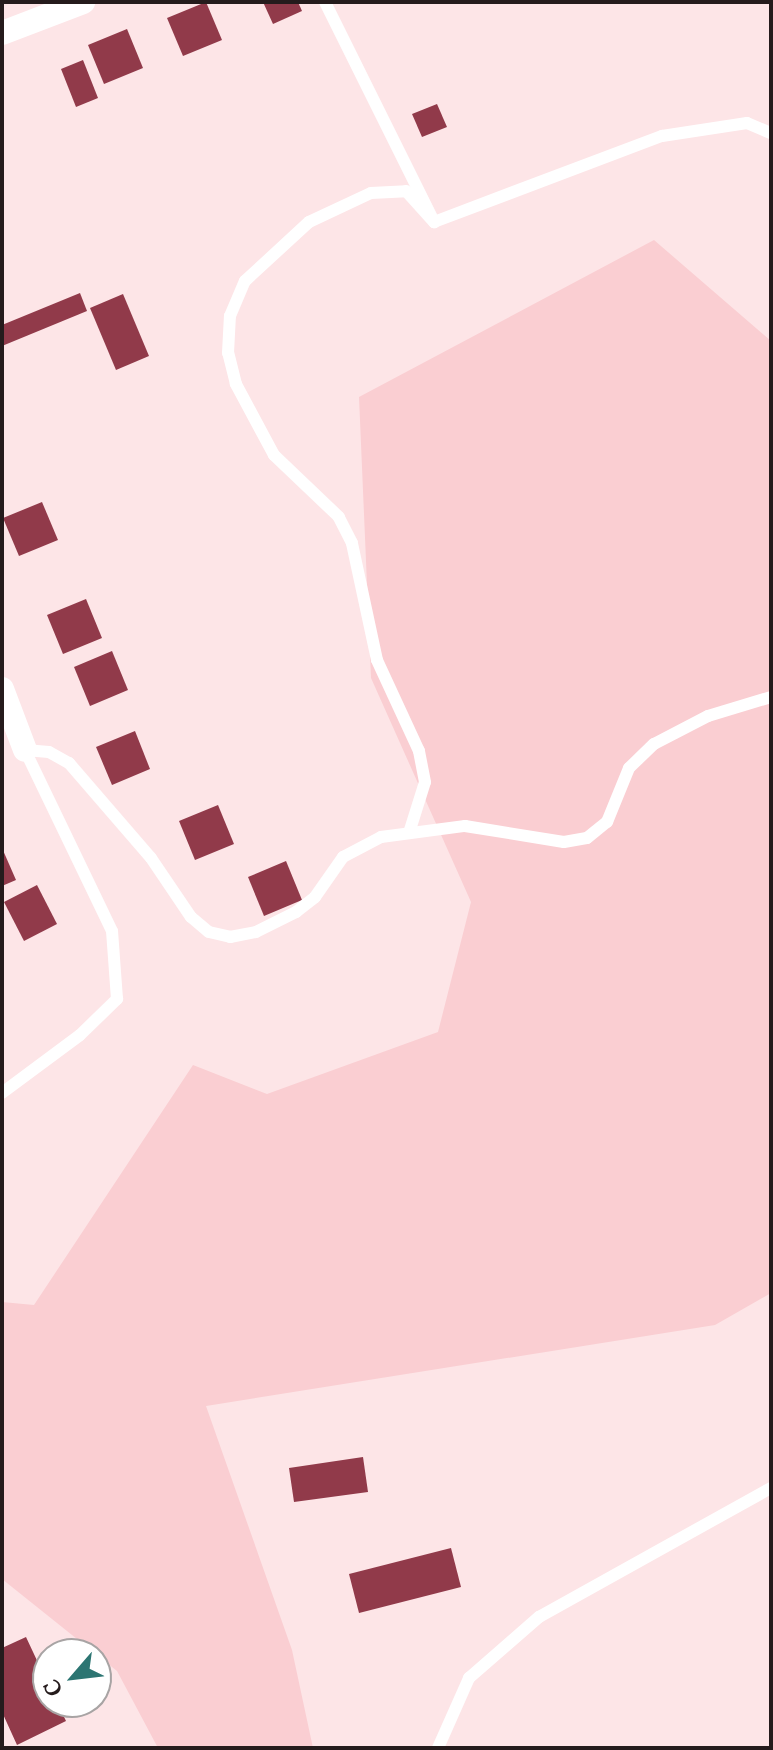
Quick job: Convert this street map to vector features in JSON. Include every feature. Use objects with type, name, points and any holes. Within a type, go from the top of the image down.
[{"type":"street","points":[[2,33],[83,2]]},
{"type":"street","points":[[2,689],[25,750]]},
{"type":"lane","points":[[325,2],[434,222]]},
{"type":"lane","points":[[434,222],[662,136],[747,123],[771,133]]},
{"type":"lane","points":[[409,833],[425,782],[419,751],[377,660],[352,543],[339,517],[296,480],[253,421],[236,384],[229,328],[245,281],[273,252],[341,204],[371,193],[406,191],[434,222]]},
{"type":"lane","points":[[25,750],[49,752],[69,763],[209,932],[230,937],[256,932],[296,912],[315,897],[343,857],[381,837],[465,826],[564,842],[587,838],[607,822],[629,768],[654,744],[708,716],[771,697]]},
{"type":"lane","points":[[2,1093],[80,1035],[117,999],[112,931],[25,750]]},
{"type":"lane","points":[[438,1748],[469,1678],[539,1617],[771,1488]]},
{"type":"shaded area","points":[[654,240],[771,341],[771,1293],[715,1325],[206,1406],[292,1650],[313,1748],[158,1748],[112,1667],[112,1638],[76,1638],[2,1579],[2,1302],[34,1305],[193,1065],[267,1094],[438,1032],[471,902],[371,678],[359,397]]},
{"type":"building","points":[[206,2],[222,40],[183,56],[167,18]]},
{"type":"building","points":[[263,2],[298,2],[302,11],[273,24]]},
{"type":"building","points":[[127,29],[143,68],[104,84],[88,45]]},
{"type":"building","points":[[83,60],[98,98],[76,107],[61,69]]},
{"type":"building","points":[[437,104],[447,127],[422,137],[412,114]]},
{"type":"building","points":[[80,293],[87,311],[2,346],[2,325]]},
{"type":"building","points":[[123,294],[149,356],[116,370],[90,308]]},
{"type":"building","points":[[42,502],[58,540],[19,556],[3,518]]},
{"type":"building","points":[[86,599],[102,638],[63,654],[47,615]]},
{"type":"building","points":[[112,651],[128,690],[90,706],[74,667]]},
{"type":"building","points":[[135,731],[150,769],[112,785],[96,747]]},
{"type":"building","points":[[218,805],[234,844],[195,860],[179,821]]},
{"type":"building","points":[[2,848],[16,880],[2,886]]},
{"type":"building","points":[[286,861],[302,900],[264,916],[248,877]]},
{"type":"building","points":[[37,885],[57,924],[24,941],[4,902]]},
{"type":"building","points":[[363,1457],[368,1492],[294,1502],[289,1468]]},
{"type":"building","points":[[451,1548],[461,1587],[359,1613],[349,1574]]},
{"type":"building","points":[[26,1637],[32,1650],[32,1718],[65,1718],[66,1721],[17,1745],[2,1712],[2,1648]]}]
